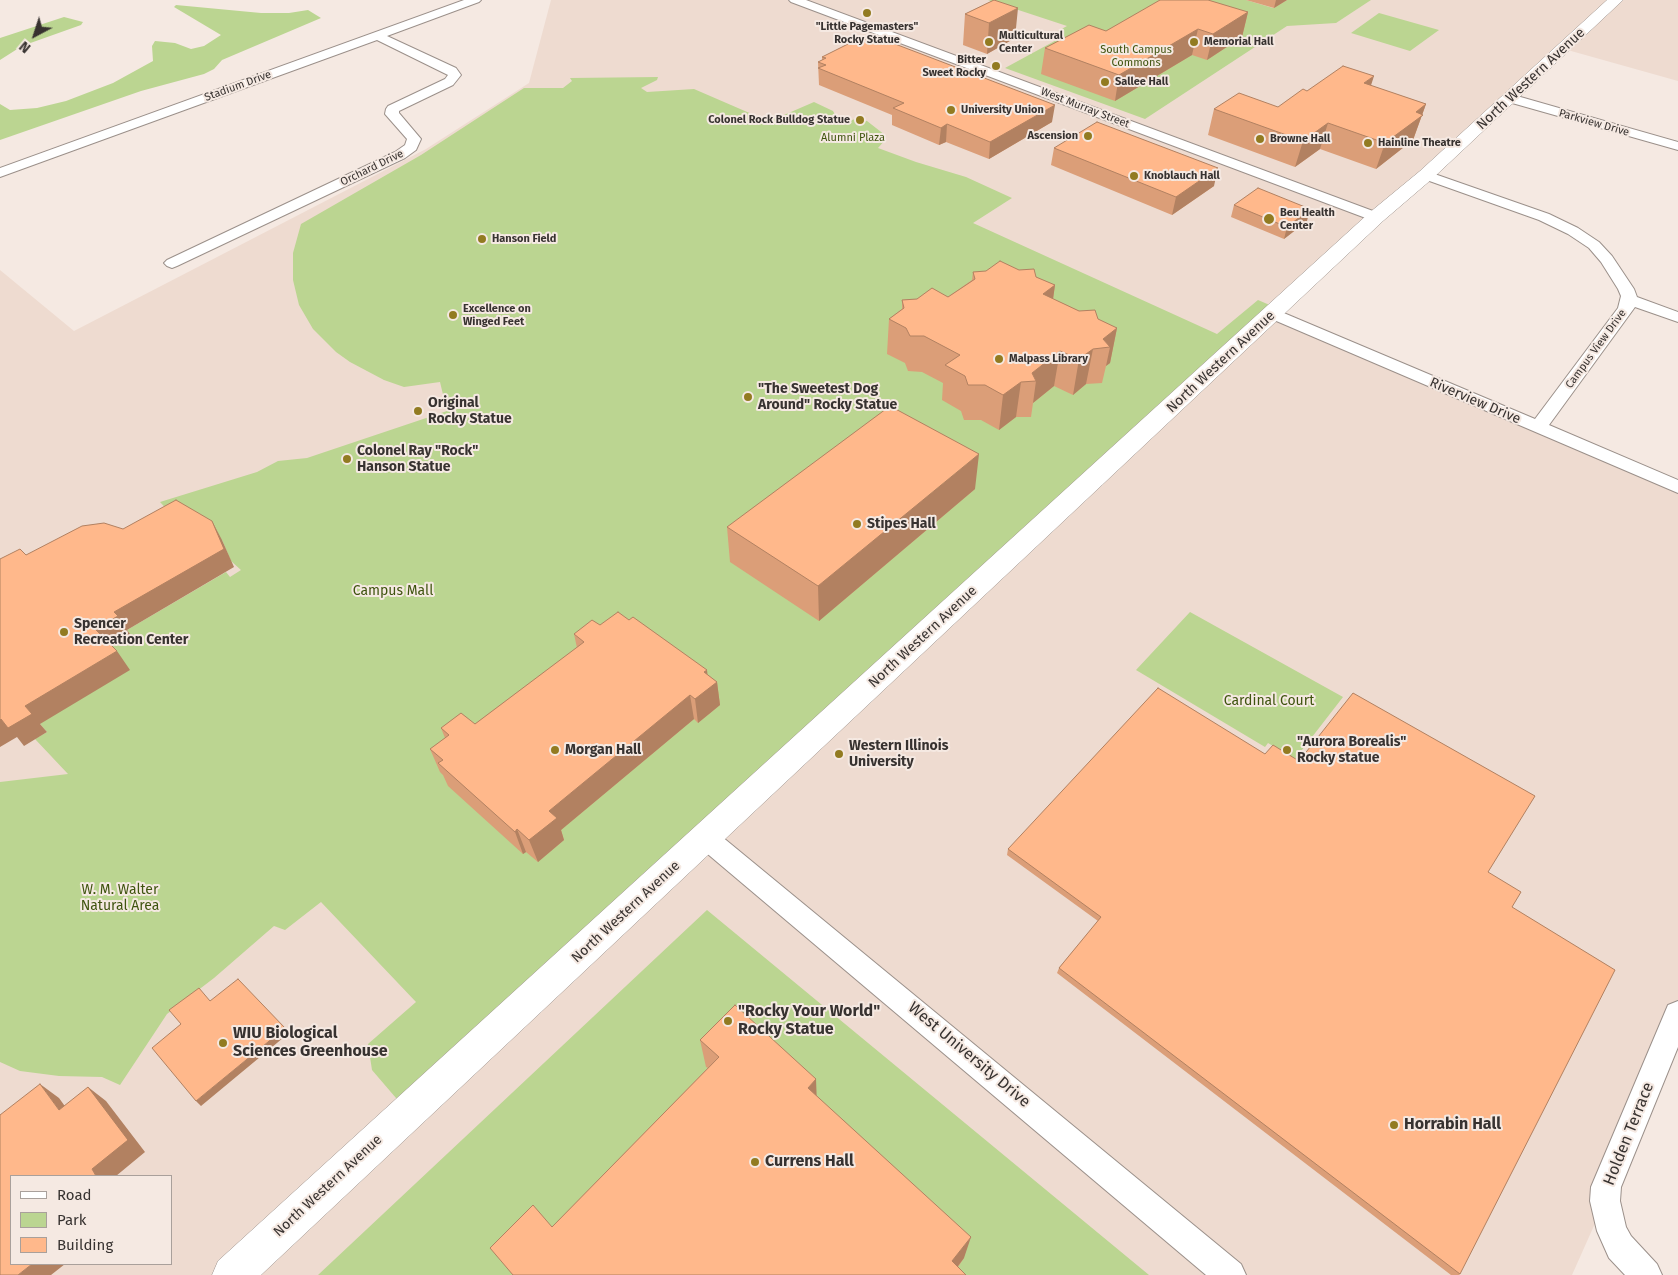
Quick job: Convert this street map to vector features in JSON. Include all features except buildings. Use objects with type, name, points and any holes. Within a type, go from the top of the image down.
[{"type":"street","name":"Stadium Drive","points":[[0,173],[475,0]]},
{"type":"street","name":"West Murray Street","points":[[795,0],[1376,217]]},
{"type":"street","name":"North Western Avenue","points":[[232,1275],[1376,217],[1426,175],[1616,0]]},
{"type":"street","name":"Orchard Drive","points":[[172,263],[400,155],[411,147],[414,139],[392,114],[393,109],[449,82],[454,77],[454,73],[378,36]]},
{"type":"street","name":"Parkview Drive","points":[[1510,98],[1678,146]]},
{"type":"street","name":"Campus View Drive","points":[[1426,175],[1544,217],[1573,231],[1594,245],[1607,259],[1626,289],[1629,300],[1626,309],[1538,428]]},
{"type":"street","points":[[1629,300],[1678,317]]},
{"type":"street","name":"Riverview Drive","points":[[1273,314],[1678,487]]},
{"type":"street","name":"West University Drive","points":[[706,838],[1230,1275]]},
{"type":"street","name":"Holden Terrace","points":[[1646,1275],[1620,1247],[1612,1231],[1604,1201],[1606,1187],[1678,1014]]},
{"type":"shaded area","name":"Western Illinois University","points":[[551,0],[1678,0],[1678,81],[1564,49],[1274,314],[1678,487],[1678,1021],[1605,1201],[1572,1275],[0,1275],[0,270],[74,331],[426,149],[529,83]]},
{"type":"green space","name":"South Campus Commons","points":[[988,0],[1246,0],[1273,8],[1287,0],[1371,0],[1336,23],[1287,26],[1145,119],[1005,68],[1062,37],[1054,33],[1067,26]]},
{"type":"green space","points":[[176,5],[261,13],[289,13],[308,10],[321,18],[222,60],[214,69],[204,74],[141,91],[0,140],[0,104],[10,110],[37,108],[66,101],[113,83],[153,61],[152,46],[155,41],[175,43],[191,49],[204,46],[221,35],[174,7]]},
{"type":"green space","points":[[1379,13],[1439,30],[1410,51],[1351,33]]},
{"type":"green space","points":[[64,17],[83,22],[81,25],[22,46],[0,60],[0,38]]},
{"type":"green space","points":[[658,77],[657,80],[641,88],[647,92],[694,89],[761,118],[784,115],[814,102],[833,111],[840,124],[855,119],[867,121],[885,135],[885,140],[878,148],[966,177],[1012,198],[973,223],[1217,334],[1258,300],[1279,309],[408,1112],[372,1070],[368,1044],[416,1002],[321,902],[285,930],[274,926],[214,978],[167,1014],[120,1085],[102,1077],[59,1076],[20,1071],[0,1062],[0,782],[68,774],[35,739],[47,732],[40,724],[108,647],[130,635],[127,630],[226,572],[230,577],[241,570],[231,561],[222,540],[176,519],[160,502],[257,472],[278,461],[307,458],[447,411],[440,382],[404,387],[384,380],[350,362],[336,352],[313,329],[299,305],[293,280],[293,253],[301,224],[421,155],[524,88],[563,88],[572,81],[570,78]]},
{"type":"green space","name":"Cardinal Court","points":[[1190,612],[1343,697],[1295,759],[1268,743],[1265,747],[1136,670]]},
{"type":"green space","points":[[707,910],[1149,1275],[318,1275]]},
{"type":"place","name":"\"Little Pagemasters\" Rocky Statue","points":[[867,13]]},
{"type":"place","name":"Multicultural Center","points":[[989,42]]},
{"type":"place","name":"Memorial Hall","points":[[1194,42]]},
{"type":"place","name":"Bitter Sweet Rocky","points":[[996,66]]},
{"type":"place","name":"Sallee Hall","points":[[1105,82]]},
{"type":"place","name":"University Union","points":[[951,110]]},
{"type":"place","name":"Colonel Rock Bulldog Statue","points":[[860,120]]},
{"type":"place","name":"Ascension","points":[[1088,136]]},
{"type":"place","name":"Browne Hall","points":[[1260,139]]},
{"type":"place","name":"Hainline Theatre","points":[[1368,143]]},
{"type":"place","name":"Knoblauch Hall","points":[[1134,176]]},
{"type":"place","name":"Beu Health Center","points":[[1269,219]]},
{"type":"place","name":"Hanson Field","points":[[482,239]]},
{"type":"place","name":"Excellence on Winged Feet","points":[[453,315]]},
{"type":"place","name":"Malpass Library","points":[[999,359]]},
{"type":"place","name":"\"The Sweetest Dog Around\" Rocky Statue","points":[[748,397]]},
{"type":"place","name":"Original Rocky Statue","points":[[418,411]]},
{"type":"place","name":"Colonel Ray \"Rock\" Hanson Statue","points":[[347,459]]},
{"type":"place","name":"Stipes Hall","points":[[857,524]]},
{"type":"place","name":"Spencer Recreation Center","points":[[64,632]]},
{"type":"place","name":"Morgan Hall","points":[[555,750]]},
{"type":"place","name":"\"Aurora Borealis\" Rocky statue","points":[[1287,750]]},
{"type":"place","name":"Western Illinois University","points":[[839,754]]},
{"type":"place","name":"\"Rocky Your World\" Rocky Statue","points":[[728,1021]]},
{"type":"place","name":"WIU Biological Sciences Greenhouse","points":[[223,1043]]},
{"type":"place","name":"Horrabin Hall","points":[[1394,1125]]},
{"type":"place","name":"Currens Hall","points":[[755,1162]]},
{"type":"park label","name":"Alumni Plaza","points":[[853,138]]},
{"type":"park label","name":"Campus Mall","points":[[393,591]]},
{"type":"park label","name":"W. M. Walter Natural Area","points":[[120,898]]}]
